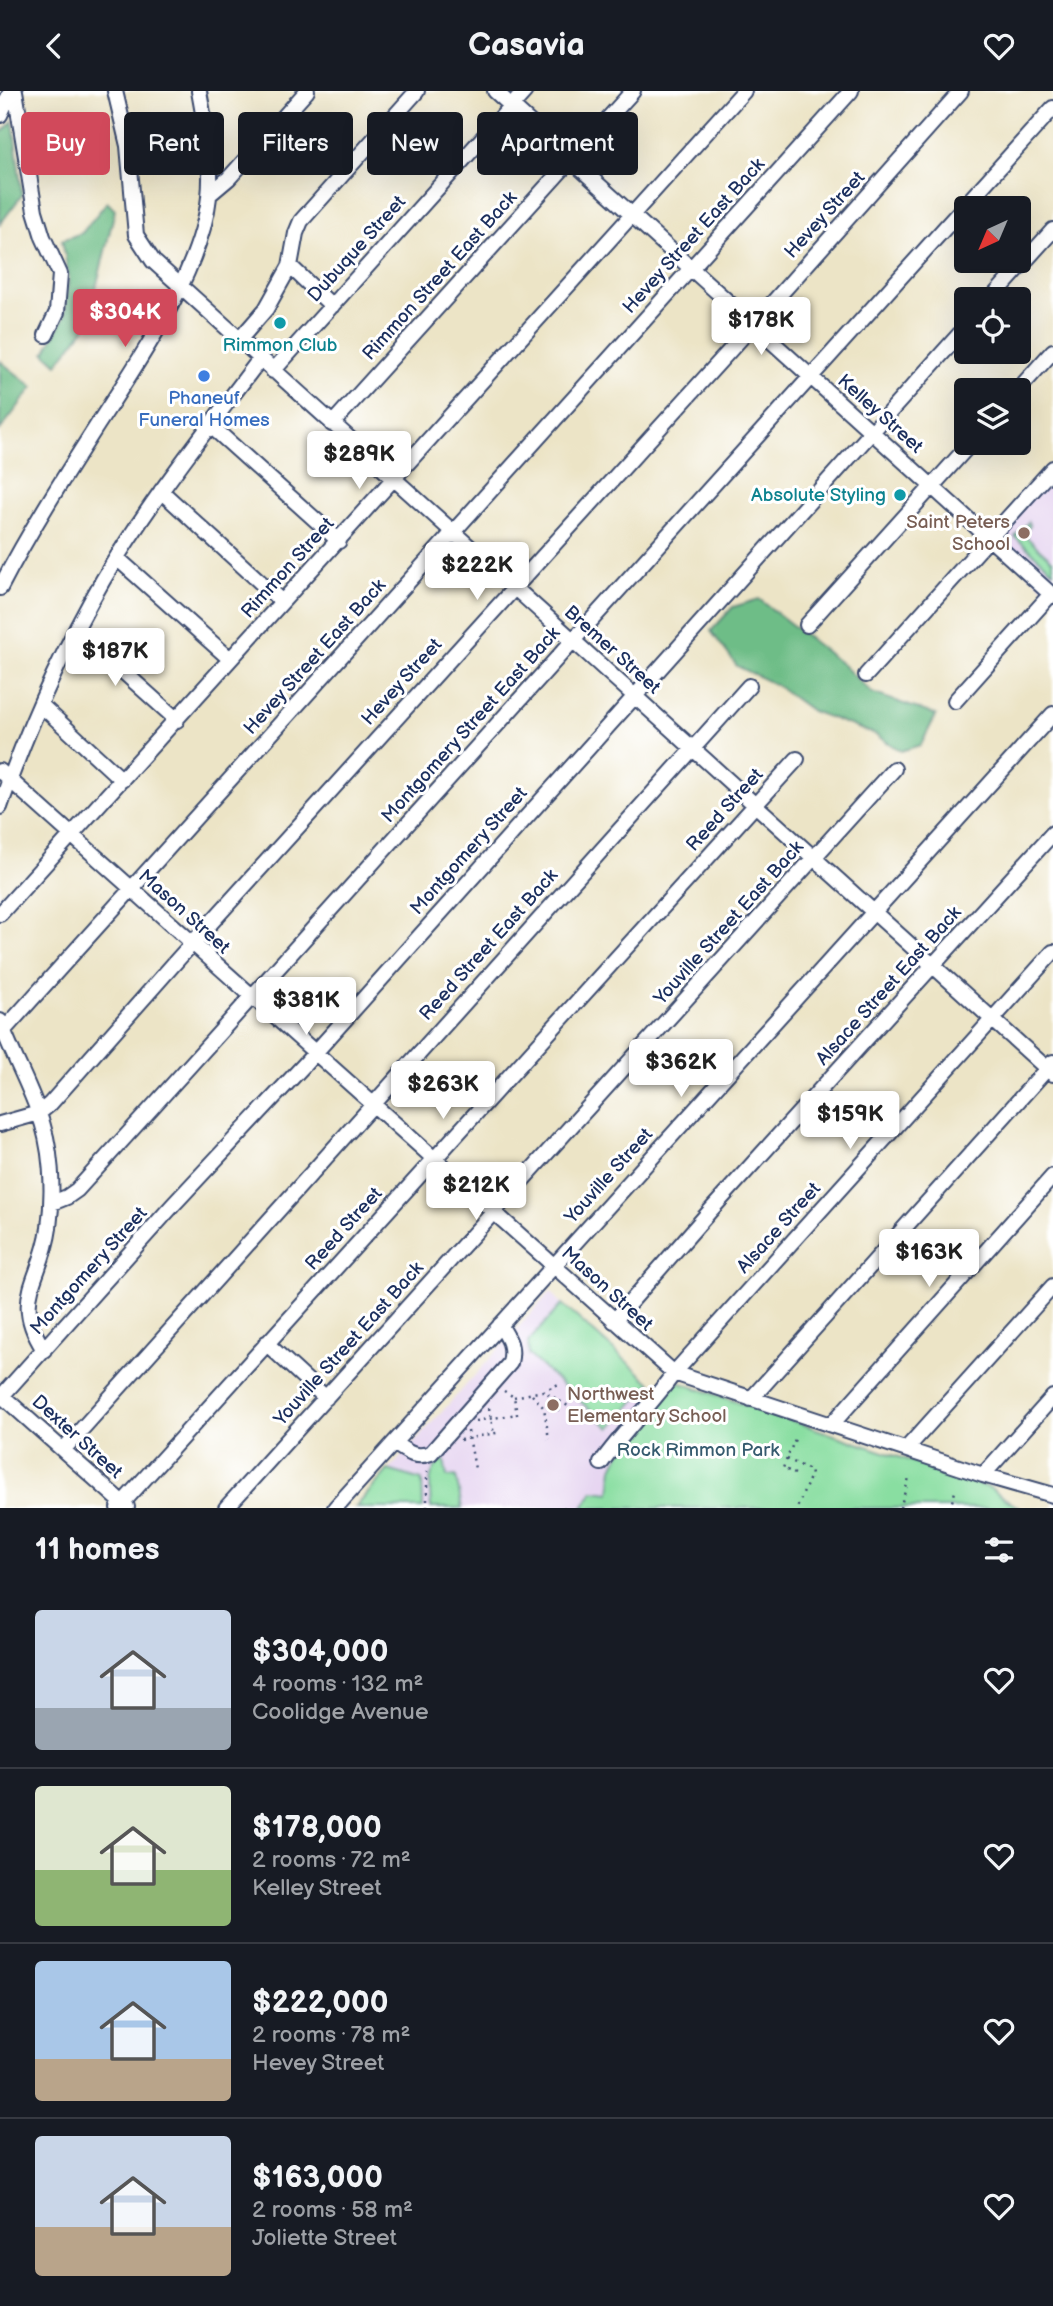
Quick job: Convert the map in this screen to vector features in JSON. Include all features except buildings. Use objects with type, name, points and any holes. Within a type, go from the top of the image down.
[{"type":"street","points":[[0,115],[13,91]]},
{"type":"street","points":[[13,91],[35,211],[43,237],[60,274],[57,312],[46,335]]},
{"type":"street","name":"Bremer Street","points":[[115,91],[128,146],[136,235],[153,261],[933,966],[1051,1068]]},
{"type":"street","points":[[0,588],[71,467],[130,375],[179,286],[197,247],[210,194],[199,91]]},
{"type":"street","points":[[210,194],[229,178],[307,91]]},
{"type":"street","points":[[239,340],[283,284],[300,221],[418,91]]},
{"type":"street","name":"Kelley Street","points":[[495,91],[519,112]]},
{"type":"street","name":"Dubuque Street","points":[[273,371],[525,91]]},
{"type":"street","name":"Rimmon Street East Back","points":[[614,112],[633,91]]},
{"type":"street","name":"Rimmon Street","points":[[0,914],[744,91]]},
{"type":"street","name":"Hevey Street East Back","points":[[2,1025],[130,889],[851,91]]},
{"type":"street","name":"Hevey Street","points":[[39,1113],[752,326],[961,91]]},
{"type":"street","name":"Montgomery Street East Back","points":[[52,1203],[77,1190],[1053,108]]},
{"type":"street","name":"Rimmon Street East Back","points":[[332,424],[557,175]]},
{"type":"street","name":"Kelley Street","points":[[587,175],[1052,595]]},
{"type":"street","points":[[1002,287],[1053,230]]},
{"type":"street","points":[[290,266],[332,306]]},
{"type":"street","name":"Montgomery Street","points":[[1,1396],[173,1205],[315,1054],[954,340]]},
{"type":"street","points":[[1029,378],[1053,351]]},
{"type":"street","points":[[0,807],[5,775],[89,604],[161,491],[260,359]]},
{"type":"street","points":[[210,425],[339,541]]},
{"type":"street","points":[[807,625],[960,455]]},
{"type":"street","points":[[866,675],[1053,468]]},
{"type":"street","points":[[161,491],[282,602]]},
{"type":"street","points":[[117,558],[230,659]]},
{"type":"street","points":[[955,701],[1052,595]]},
{"type":"street","points":[[77,630],[177,720]]},
{"type":"street","name":"Reed Street East Back","points":[[62,1450],[749,686]]},
{"type":"street","points":[[41,705],[122,780]]},
{"type":"street","name":"Youville Street","points":[[335,1508],[1053,714]]},
{"type":"street","name":"Reed Street","points":[[123,1506],[432,1159],[797,759]]},
{"type":"street","name":"Youville Street East Back","points":[[226,1508],[894,769]]},
{"type":"street","name":"Mason Street","points":[[5,775],[674,1373],[983,1475],[1053,1495]]},
{"type":"street","name":"Alsace Street East Back","points":[[614,1321],[710,1211],[1053,833]]},
{"type":"street","name":"Alsace Street","points":[[601,1463],[674,1373],[1053,952]]},
{"type":"street","points":[[2,1025],[39,1113],[48,1153],[52,1203],[49,1231],[27,1305],[29,1322],[44,1350]]},
{"type":"street","points":[[751,1399],[1051,1068]]},
{"type":"street","points":[[0,1124],[39,1113]]},
{"type":"street","points":[[832,1425],[1053,1176]]},
{"type":"street","points":[[907,1448],[1053,1286]]},
{"type":"street","points":[[394,1443],[408,1454],[421,1457],[431,1454],[510,1363],[513,1351],[511,1343],[500,1325]]},
{"type":"street","points":[[266,1343],[326,1398]]},
{"type":"street","name":"Dexter Street","points":[[1,1396],[123,1506]]},
{"type":"street","points":[[983,1475],[1053,1397]]},
{"type":"path","points":[[501,1390],[514,1397],[543,1391],[561,1383]]},
{"type":"path","points":[[543,1391],[573,1409],[575,1417]]},
{"type":"path","points":[[531,1394],[544,1408],[550,1439]]},
{"type":"path","points":[[514,1397],[518,1420]]},
{"type":"path","points":[[556,1401],[558,1412]]},
{"type":"path","points":[[488,1404],[494,1434]]},
{"type":"path","points":[[472,1422],[517,1414]]},
{"type":"path","points":[[467,1428],[475,1469]]},
{"type":"path","points":[[455,1441],[502,1432]]},
{"type":"path","points":[[795,1439],[783,1468],[795,1474]]},
{"type":"path","points":[[427,1455],[427,1508]]},
{"type":"path","points":[[787,1459],[806,1467],[811,1475],[797,1508]]},
{"type":"path","points":[[900,1508],[909,1478]]},
{"type":"path","points":[[950,1508],[955,1492]]},
{"type":"shaded area","name":"Saint Peters School","points":[[1053,468],[1053,596],[989,538]]},
{"type":"shaded area","name":"Northwest Elementary School","points":[[551,1291],[562,1304],[651,1383],[668,1394],[649,1415],[628,1508],[355,1508]]},
{"type":"green space","points":[[13,121],[22,195],[0,224],[0,134]]},
{"type":"green space","points":[[107,202],[115,210],[87,325],[57,364],[45,353],[65,316],[69,277],[62,240],[82,233]]},
{"type":"green space","points":[[0,361],[33,387],[0,430]]},
{"type":"green space","points":[[1028,522],[1030,526],[1023,534],[1053,561],[1053,571],[1015,537]]},
{"type":"green space","points":[[759,599],[843,665],[872,693],[936,715],[921,745],[901,751],[874,734],[812,711],[776,685],[737,666],[711,631],[733,607]]},
{"type":"green space","points":[[562,1304],[651,1383],[610,1428],[529,1355],[528,1342]]},
{"type":"green space","name":"Rock Rimmon Park","points":[[678,1382],[990,1488],[1019,1508],[583,1508],[593,1491],[610,1493],[613,1468],[626,1441]]},
{"type":"green space","points":[[444,1459],[447,1477],[456,1476],[462,1508],[431,1508],[432,1475]]},
{"type":"green space","points":[[388,1470],[422,1480],[423,1508],[355,1508]]},
{"type":"place","name":"Rimmon Club","points":[[280,323]]},
{"type":"place","name":"Phaneuf Funeral Homes","points":[[204,376]]},
{"type":"place","name":"Absolute Styling","points":[[900,495]]},
{"type":"place","name":"Saint Peters School","points":[[1024,533]]},
{"type":"place","name":"Northwest Elementary School","points":[[553,1405]]}]
